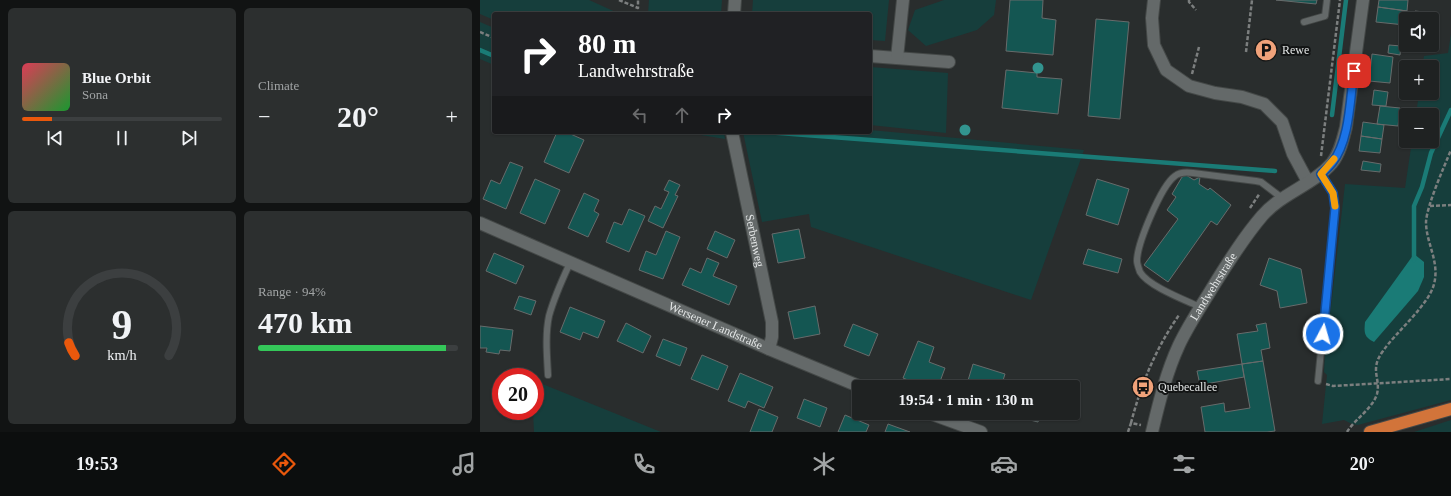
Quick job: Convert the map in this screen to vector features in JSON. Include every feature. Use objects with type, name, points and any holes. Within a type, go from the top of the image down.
[{"type":"highway","points":[[1370,432],[1451,409]]},
{"type":"street","points":[[734,12],[735,0]]},
{"type":"street","points":[[898,58],[903,0]]},
{"type":"street","points":[[1154,0],[1152,18],[1154,45],[1166,70],[1189,86],[1215,93],[1242,97],[1264,104],[1282,122],[1293,154],[1308,182]]},
{"type":"street","name":"Landwehrstraße","points":[[1152,432],[1163,390],[1179,346],[1200,307],[1241,242],[1263,214],[1282,198],[1321,174],[1333,162],[1341,147],[1346,127],[1363,0]]},
{"type":"street","points":[[872,56],[948,62]]},
{"type":"street","name":"Serbenweg","points":[[732,134],[772,322],[772,337],[769,349]]},
{"type":"street","name":"Wersener Landstraße","points":[[480,223],[769,349],[852,383]]},
{"type":"street","points":[[949,420],[981,432]]},
{"type":"lane","points":[[1304,22],[1325,16],[1327,0]]},
{"type":"lane","points":[[1200,307],[1148,281],[1140,273],[1136,263],[1138,251],[1155,206],[1167,185],[1175,176],[1185,172],[1192,172],[1261,182],[1282,198]]},
{"type":"lane","points":[[1318,381],[1335,208],[1333,193],[1321,174]]},
{"type":"lane","points":[[548,375],[547,346],[549,317],[560,284],[570,263]]},
{"type":"path","points":[[619,0],[638,8],[638,0]]},
{"type":"path","points":[[1189,0],[1196,10]]},
{"type":"path","points":[[1246,52],[1252,0]]},
{"type":"path","points":[[1321,174],[1320,153],[1340,0]]},
{"type":"path","points":[[480,32],[492,37]]},
{"type":"path","points":[[1189,86],[1198,47]]},
{"type":"path","points":[[1347,432],[1352,424],[1374,402],[1377,393],[1376,363],[1382,351],[1423,304],[1434,286],[1436,273],[1434,258],[1427,232],[1426,220],[1451,150]]},
{"type":"path","points":[[1430,206],[1451,205]]},
{"type":"path","points":[[1318,381],[1333,386],[1451,379]]},
{"type":"shaded area","points":[[480,0],[589,0],[616,12],[492,12],[492,19],[480,14]]},
{"type":"shaded area","points":[[649,0],[722,0],[721,12],[648,12]]},
{"type":"shaded area","points":[[753,0],[889,0],[885,41],[872,40],[872,12],[752,12]]},
{"type":"shaded area","points":[[944,0],[996,0],[994,15],[977,30],[926,46],[908,30],[915,10]]},
{"type":"shaded area","points":[[480,22],[492,27],[492,64],[480,59]]},
{"type":"shaded area","points":[[1451,34],[1451,400],[1358,425],[1344,420],[1322,424],[1327,375],[1324,372],[1326,334],[1331,307],[1345,184],[1405,188],[1411,148],[1439,148],[1439,108],[1417,108],[1418,100],[1439,100],[1439,60],[1423,60],[1424,56],[1448,53]]},
{"type":"shaded area","points":[[872,67],[948,73],[946,133],[872,125]]},
{"type":"shaded area","points":[[872,130],[1084,150],[1031,300],[811,227],[809,214],[762,222],[743,134],[872,134]]},
{"type":"shaded area","points":[[695,134],[724,134],[725,139]]},
{"type":"shaded area","points":[[544,385],[661,432],[534,432],[533,420],[544,420]]},
{"type":"shaded area","points":[[1451,420],[1451,432],[1414,432]]},
{"type":"water","points":[[1414,254],[1424,262],[1424,277],[1418,291],[1374,342],[1365,334],[1365,322]]},
{"type":"building","points":[[1010,0],[1043,0],[1042,18],[1056,20],[1053,55],[1006,51]]},
{"type":"building","points":[[1276,0],[1317,0],[1316,4]]},
{"type":"building","points":[[1379,0],[1408,0],[1407,11],[1378,7]]},
{"type":"building","points":[[1378,7],[1407,11],[1399,12],[1399,24],[1376,22]]},
{"type":"building","points":[[1096,19],[1129,22],[1120,119],[1088,116]]},
{"type":"building","points":[[1389,45],[1399,46],[1400,55],[1388,53]]},
{"type":"building","points":[[1372,54],[1393,57],[1390,83],[1369,81]]},
{"type":"building","points":[[1006,70],[1037,73],[1037,77],[1062,79],[1058,114],[1002,108]]},
{"type":"building","points":[[1374,90],[1388,92],[1386,106],[1372,105]]},
{"type":"building","points":[[1380,106],[1400,108],[1398,126],[1377,124]]},
{"type":"building","points":[[1363,122],[1384,125],[1382,139],[1361,136]]},
{"type":"building","points":[[556,134],[570,134],[584,140],[569,173],[544,162]]},
{"type":"building","points":[[1361,136],[1382,139],[1380,153],[1359,151]]},
{"type":"building","points":[[1363,161],[1381,164],[1380,172],[1361,170]]},
{"type":"building","points":[[510,162],[523,167],[506,209],[483,199],[491,180],[500,184]]},
{"type":"building","points":[[1186,175],[1194,180],[1200,177],[1199,184],[1208,190],[1210,188],[1231,205],[1217,225],[1211,221],[1168,282],[1144,265],[1178,219],[1167,210],[1176,197],[1172,194],[1182,177]]},
{"type":"building","points":[[535,179],[560,190],[545,224],[520,213]]},
{"type":"building","points":[[1097,179],[1129,189],[1118,225],[1086,215]]},
{"type":"building","points":[[669,180],[680,185],[675,195],[678,196],[663,228],[648,221],[655,206],[661,209],[669,192],[664,190]]},
{"type":"building","points":[[584,193],[599,200],[594,211],[599,214],[588,237],[568,228]]},
{"type":"building","points":[[629,209],[645,216],[629,252],[606,242],[614,222],[622,225]]},
{"type":"building","points":[[799,229],[805,258],[778,263],[772,234]]},
{"type":"building","points":[[666,231],[680,237],[663,279],[639,270],[646,251],[656,255]]},
{"type":"building","points":[[715,231],[735,240],[727,258],[707,249]]},
{"type":"building","points":[[1088,249],[1122,259],[1118,273],[1083,264]]},
{"type":"building","points":[[494,253],[524,266],[516,284],[486,271]]},
{"type":"building","points":[[707,258],[719,263],[713,276],[737,286],[729,305],[682,285],[690,268],[701,273]]},
{"type":"building","points":[[1269,258],[1301,269],[1307,303],[1280,308],[1277,291],[1260,285]]},
{"type":"building","points":[[519,296],[536,301],[531,315],[514,309]]},
{"type":"building","points":[[815,306],[820,334],[794,339],[788,312]]},
{"type":"building","points":[[570,307],[605,321],[598,338],[583,332],[580,340],[560,332]]},
{"type":"building","points":[[626,323],[651,336],[643,353],[617,341]]},
{"type":"building","points":[[1266,323],[1270,348],[1261,350],[1263,361],[1242,364],[1237,334],[1258,331],[1256,325]]},
{"type":"building","points":[[853,324],[878,334],[869,356],[844,346]]},
{"type":"building","points":[[480,326],[513,330],[510,351],[500,350],[499,354],[486,352],[487,348],[480,348]]},
{"type":"building","points":[[663,339],[687,348],[680,366],[656,356]]},
{"type":"building","points":[[918,341],[934,347],[929,362],[945,368],[941,380],[908,380],[903,378]]},
{"type":"building","points":[[702,355],[728,366],[718,390],[691,379]]},
{"type":"building","points":[[1263,361],[1275,431],[1205,432],[1201,407],[1224,403],[1225,412],[1250,408],[1242,364]]},
{"type":"building","points":[[973,364],[1005,374],[1003,380],[968,380]]},
{"type":"building","points":[[1242,364],[1244,377],[1200,385],[1197,371]]},
{"type":"building","points":[[740,373],[773,387],[764,408],[748,401],[745,408],[728,401]]},
{"type":"building","points":[[804,399],[827,408],[820,427],[797,418]]},
{"type":"building","points":[[759,409],[778,417],[772,432],[750,432]]},
{"type":"building","points":[[845,415],[852,418],[852,420],[857,420],[869,425],[866,432],[838,432]]},
{"type":"building","points":[[888,424],[910,432],[885,432]]},
{"type":"waterway","points":[[1332,115],[1346,0]]},
{"type":"waterway","points":[[480,50],[492,55]]},
{"type":"waterway","points":[[1414,260],[1414,206],[1422,187],[1431,153],[1451,110]]},
{"type":"waterway","points":[[792,134],[1275,171]]},
{"type":"slow traffic","points":[[1334,159],[1333,162],[1321,174],[1333,193],[1335,206]]},
{"type":"place","name":"Rewe","points":[[1266,50]]},
{"type":"place","name":"Quebecallee","points":[[1143,387]]},
{"type":"route","points":[[1323,334],[1335,208],[1333,193],[1321,174],[1333,162],[1341,147],[1346,127],[1354,71]]}]
